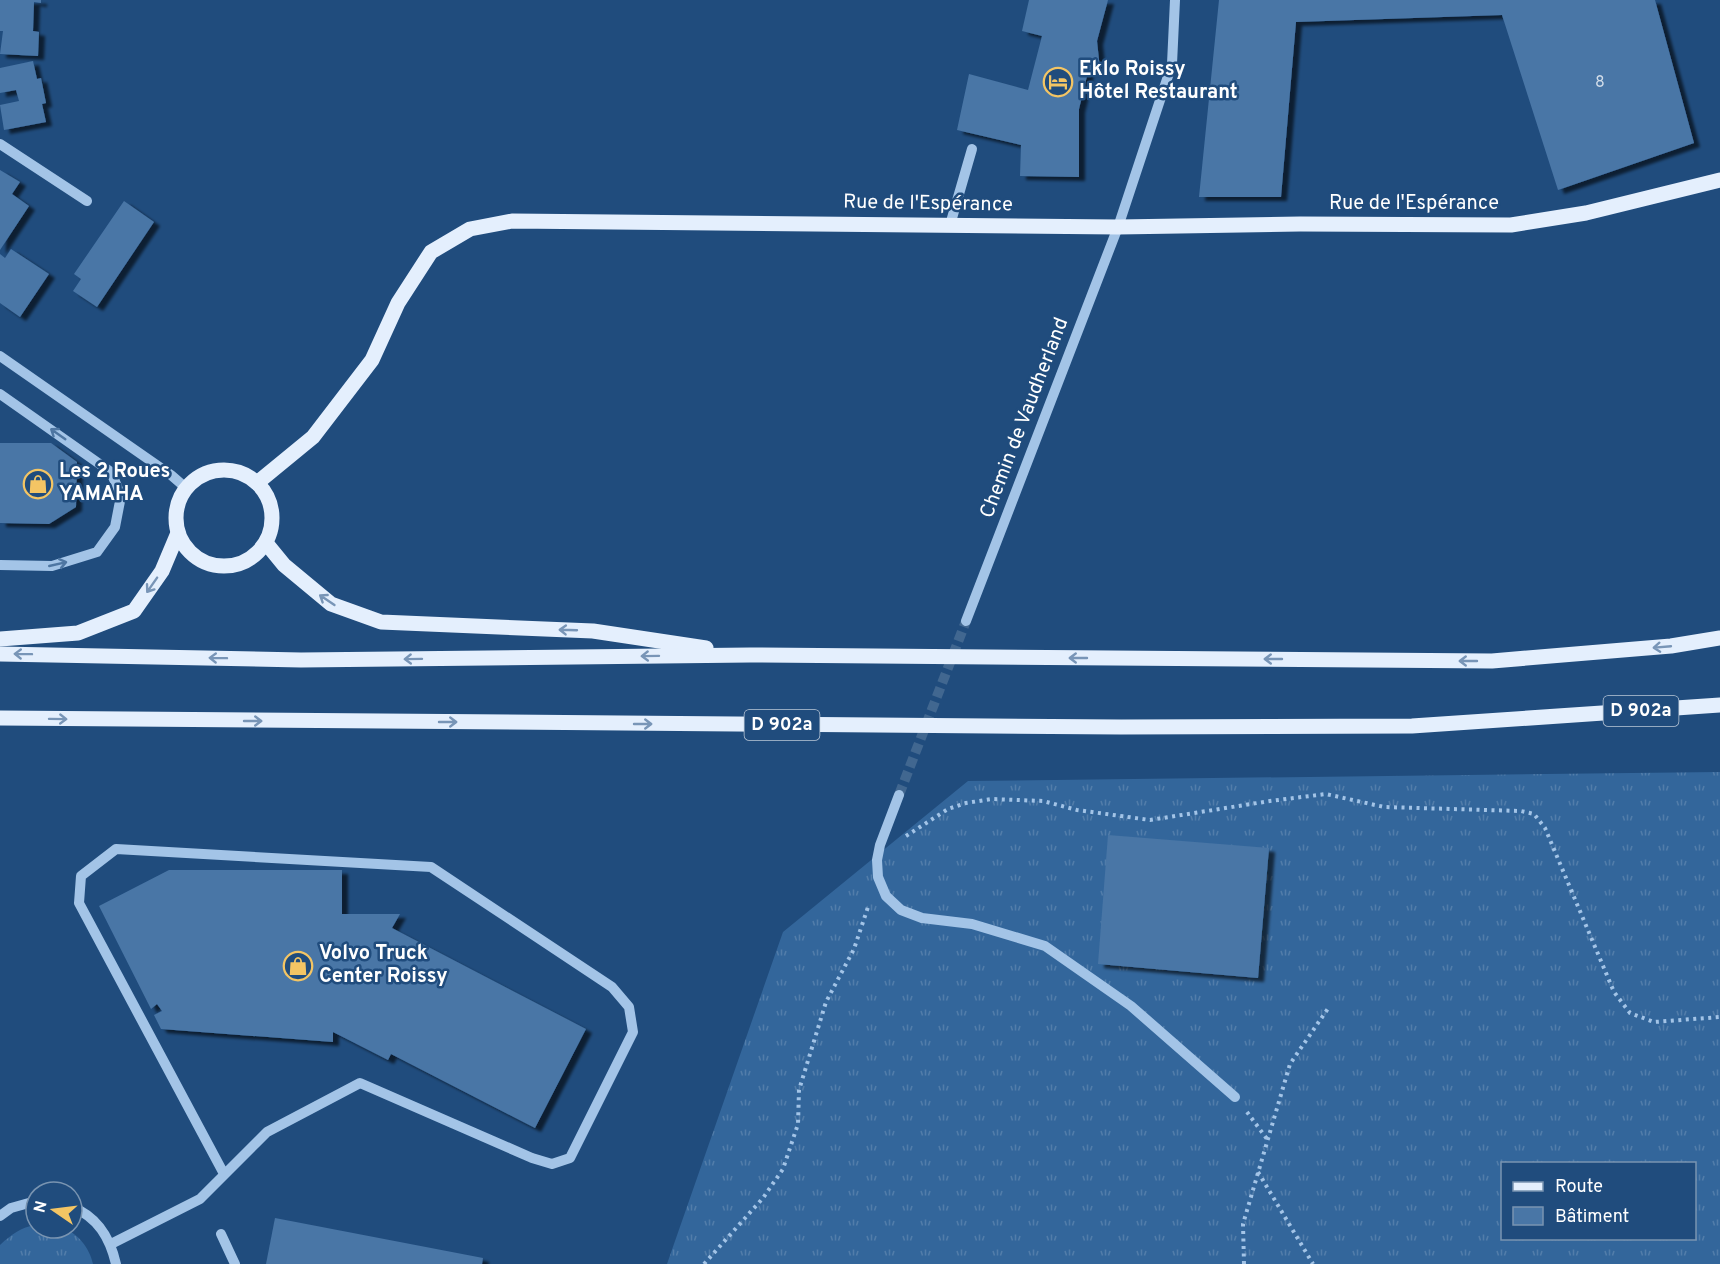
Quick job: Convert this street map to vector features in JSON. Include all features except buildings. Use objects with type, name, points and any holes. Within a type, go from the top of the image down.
[{"type":"main road","name":"Rue de l'Espérance","points":[[257,483],[313,437],[372,360],[398,303],[430,252],[470,229],[513,221],[1118,227],[1300,224],[1511,225],[1586,213],[1720,180]]},
{"type":"main road","points":[[229,470],[244,474],[257,483],[267,496],[272,512],[271,528],[266,543],[255,555],[242,563],[226,567],[211,565],[196,558],[184,547],[178,533],[176,510],[186,488],[198,477],[213,471],[229,470]]},
{"type":"main road","points":[[0,639],[78,633],[134,611],[162,571],[178,533]]},
{"type":"main road","points":[[266,543],[284,565],[331,604],[381,622],[592,631],[750,655]]},
{"type":"main road","points":[[0,654],[301,660],[750,655],[1492,661],[1671,646],[1720,638]]},
{"type":"main road","name":"D 902a","points":[[0,718],[1121,727],[1401,726],[1720,705]]},
{"type":"street","name":"Chemin de Vaudherland","points":[[966,621],[1118,227],[1172,64],[1175,0]]},
{"type":"street","points":[[0,144],[87,201]]},
{"type":"street","points":[[950,225],[972,149]]},
{"type":"street","points":[[0,356],[171,475],[186,488]]},
{"type":"street","points":[[0,394],[111,472],[121,496],[115,527],[97,552],[52,566],[0,565]]},
{"type":"street","points":[[898,795],[880,845],[878,877],[886,896],[901,910],[922,918],[972,924],[1045,946],[1131,1005],[1235,1097]]},
{"type":"street","points":[[111,1244],[200,1199],[267,1132],[360,1083],[532,1158],[552,1164],[570,1158],[633,1032],[629,1007],[612,987],[431,867],[116,849],[81,876],[79,903],[224,1174]]},
{"type":"street","points":[[0,1216],[11,1208],[24,1204]]},
{"type":"street","points":[[84,1214],[98,1224],[111,1244],[116,1264]]},
{"type":"street","points":[[220,1234],[235,1264]]},
{"type":"path","points":[[902,839],[948,809],[966,803],[992,799],[1043,801],[1077,810],[1150,820],[1326,794],[1384,807],[1521,811],[1534,814],[1545,828],[1614,992],[1630,1013],[1654,1022],[1720,1017]]},
{"type":"path","points":[[704,1264],[763,1198],[783,1169],[798,1124],[799,1090],[826,1002],[854,949],[878,877]]},
{"type":"path","points":[[1244,1264],[1244,1224],[1290,1064],[1329,1007]]},
{"type":"path","points":[[1235,1097],[1267,1138]]},
{"type":"path","points":[[1258,1171],[1313,1264]]},
{"type":"green space","points":[[1720,772],[1720,1264],[667,1264],[783,932],[968,781]]},
{"type":"green space","points":[[24,1229],[24,1240],[80,1240],[89,1252],[93,1264],[0,1264],[0,1245],[16,1232]]},
{"type":"tunnel","points":[[899,795],[966,621]]},
{"type":"place","name":"Eklo Roissy Hôtel Restaurant","points":[[1058,82]]},
{"type":"place","name":"Les 2 Roues YAMAHA","points":[[38,484]]},
{"type":"place","name":"Volvo Truck Center Roissy","points":[[298,966]]}]
